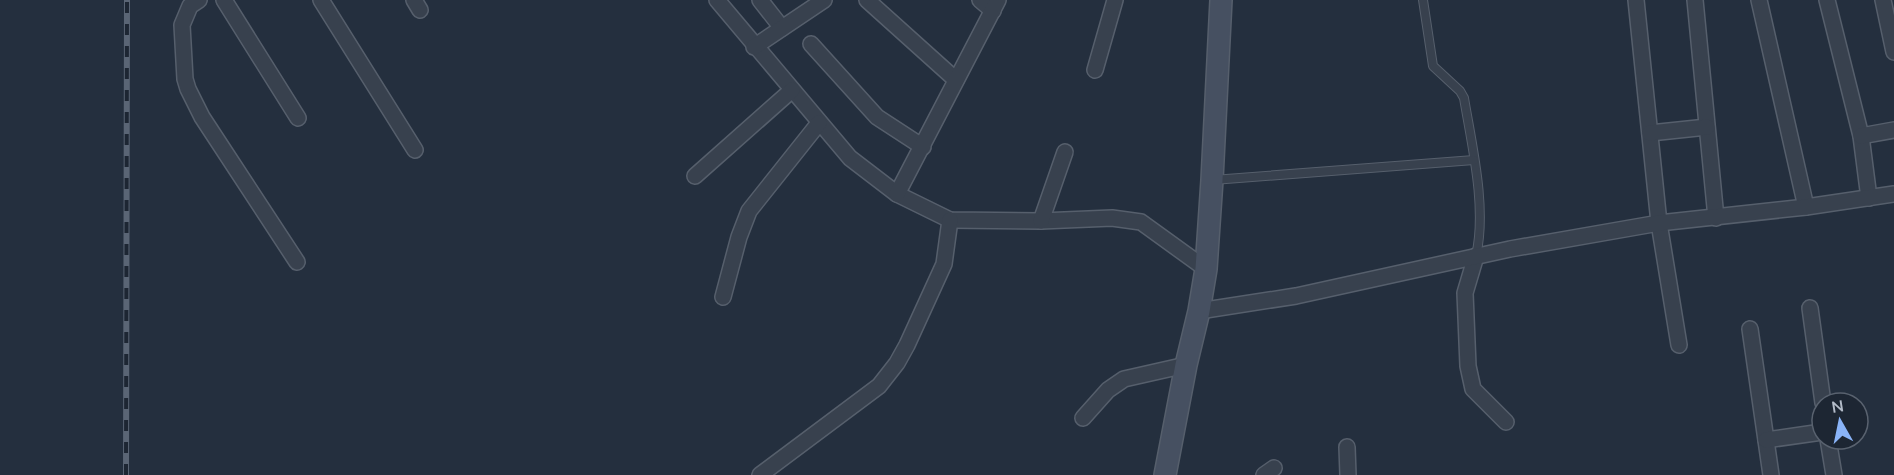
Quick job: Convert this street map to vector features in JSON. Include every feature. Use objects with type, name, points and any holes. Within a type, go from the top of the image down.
[{"type":"main road","points":[[1165,475],[1206,269],[1221,0]]},
{"type":"street","points":[[199,0],[190,6],[182,25],[185,79],[188,89],[202,117],[297,262]]},
{"type":"street","points":[[224,0],[298,118]]},
{"type":"street","points":[[321,0],[415,150]]},
{"type":"street","points":[[717,0],[754,47],[850,158],[897,194],[950,220],[1112,219],[1141,222],[1206,269]]},
{"type":"street","points":[[760,0],[782,28]]},
{"type":"street","points":[[754,47],[824,0]]},
{"type":"street","points":[[867,0],[956,80]]},
{"type":"street","points":[[897,194],[995,6],[980,0]]},
{"type":"street","points":[[1095,70],[1115,0]]},
{"type":"street","points":[[1636,0],[1659,224],[1679,345]]},
{"type":"street","points":[[1695,0],[1716,218]]},
{"type":"street","points":[[1759,0],[1806,207]]},
{"type":"street","points":[[1827,0],[1861,136],[1869,198]]},
{"type":"street","points":[[1883,0],[1894,52]]},
{"type":"street","points":[[811,44],[877,117],[923,147]]},
{"type":"street","points":[[695,176],[792,90]]},
{"type":"street","points":[[723,297],[739,237],[749,211],[819,123]]},
{"type":"street","points":[[1650,133],[1707,127]]},
{"type":"street","points":[[1861,136],[1894,130]]},
{"type":"street","points":[[1041,221],[1065,152]]},
{"type":"street","points":[[1199,311],[1296,296],[1476,256],[1659,224],[1894,194]]},
{"type":"street","points":[[760,475],[879,386],[897,363],[944,264],[950,220]]},
{"type":"street","points":[[1476,256],[1466,293],[1468,366],[1473,389],[1506,422]]},
{"type":"street","points":[[1809,308],[1821,391]]},
{"type":"street","points":[[1750,329],[1771,475]]},
{"type":"street","points":[[1083,418],[1108,390],[1124,379],[1186,364]]},
{"type":"street","points":[[1766,440],[1810,434]]},
{"type":"street","points":[[1347,447],[1348,475]]},
{"type":"street","points":[[1830,451],[1834,475]]},
{"type":"lane","points":[[1423,0],[1433,66],[1460,91],[1464,98],[1474,160],[1480,223],[1476,256]]},
{"type":"lane","points":[[1212,180],[1474,160]]},
{"type":"railway","points":[[126,475],[127,0]]}]
